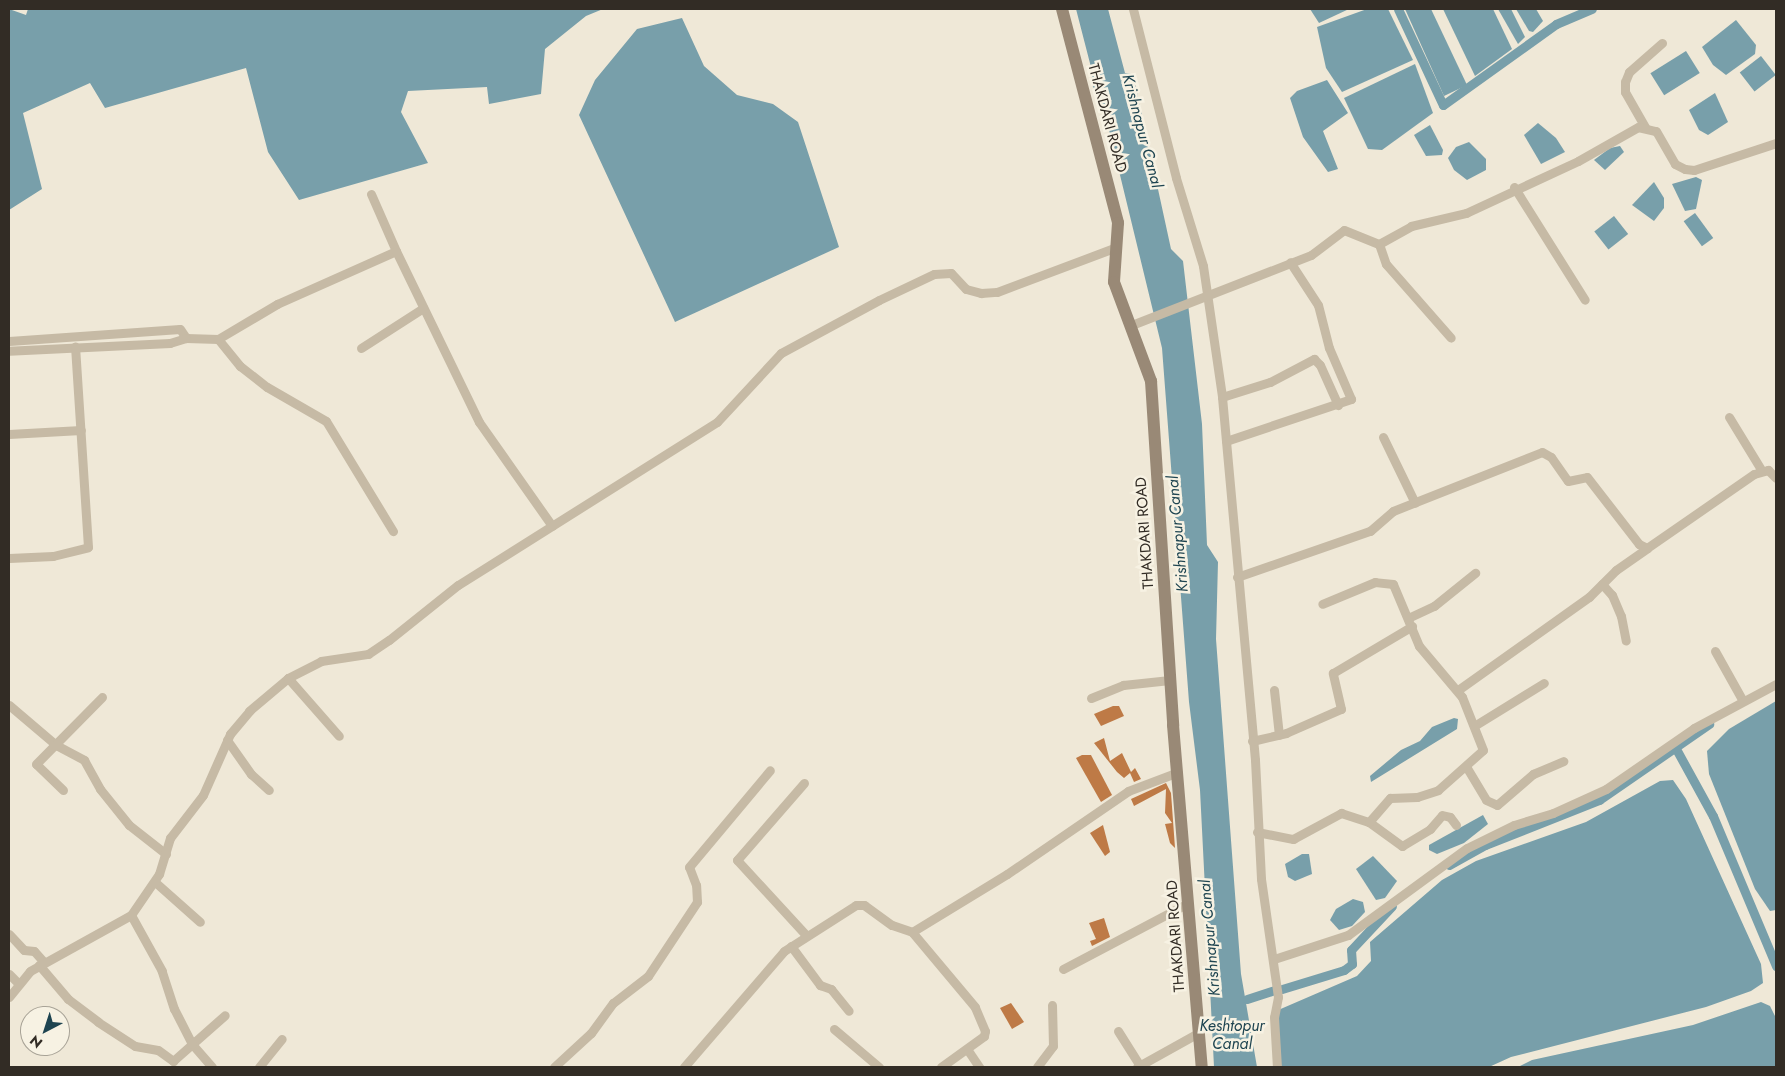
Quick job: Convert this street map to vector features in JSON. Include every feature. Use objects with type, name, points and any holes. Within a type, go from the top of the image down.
[{"type":"street","name":"THAKDARI ROAD","points":[[1062,9],[1118,223],[1114,248],[1114,282],[1151,381],[1170,680],[1202,1067]]},
{"type":"street","points":[[1134,9],[1176,178],[1203,266],[1205,296],[1222,397],[1252,741],[1257,832],[1274,959],[1277,1067]]},
{"type":"street","points":[[1645,127],[1625,92],[1625,82],[1629,72],[1662,43]]},
{"type":"street","points":[[1379,244],[1411,226],[1466,212],[1514,187],[1578,161],[1625,134],[1645,127],[1656,130],[1675,164],[1685,169],[1694,170],[1776,143]]},
{"type":"street","points":[[1514,187],[1585,300]]},
{"type":"street","points":[[371,194],[423,308],[479,422],[552,526]]},
{"type":"street","points":[[1129,326],[1311,255],[1344,230],[1379,244],[1386,264],[1451,338]]},
{"type":"street","points":[[9,997],[19,984],[42,963],[131,915],[154,882],[166,854],[170,838],[203,795],[227,740],[249,711],[288,678],[321,661],[368,654],[458,585],[717,422],[781,353],[905,286],[934,274],[951,273],[966,289],[997,292],[1114,248]]},
{"type":"street","points":[[9,351],[75,346],[170,343],[186,338],[218,339],[277,304],[396,251]]},
{"type":"street","points":[[1226,441],[1338,405],[1351,399],[1349,389],[1329,348],[1318,304],[1290,262]]},
{"type":"street","points":[[361,348],[423,308]]},
{"type":"street","points":[[9,342],[180,329],[186,338]]},
{"type":"street","points":[[218,339],[240,366],[267,387],[326,421],[393,531]]},
{"type":"street","points":[[9,558],[53,556],[88,547],[75,346]]},
{"type":"street","points":[[1222,397],[1270,382],[1314,359],[1320,365],[1338,405]]},
{"type":"street","points":[[1728,417],[1762,471]]},
{"type":"street","points":[[9,434],[81,430]]},
{"type":"street","points":[[1383,437],[1415,504]]},
{"type":"street","points":[[1237,577],[1370,531],[1393,511],[1415,504],[1535,454],[1547,453],[1568,481],[1587,477],[1639,544],[1647,548]]},
{"type":"street","points":[[1458,690],[1602,584],[1647,548],[1762,471],[1768,470],[1776,478]]},
{"type":"street","points":[[1252,741],[1279,735],[1341,709],[1333,674],[1434,606],[1475,573]]},
{"type":"street","points":[[1322,604],[1388,581],[1397,591],[1410,622],[1431,662],[1458,690],[1483,750],[1467,768],[1429,795],[1390,798],[1369,822]]},
{"type":"street","points":[[1602,584],[1612,595],[1622,616],[1626,641]]},
{"type":"street","points":[[1715,651],[1743,701]]},
{"type":"street","points":[[288,678],[339,736]]},
{"type":"street","points":[[1092,698],[1123,686],[1170,680]]},
{"type":"street","points":[[1474,726],[1544,683]]},
{"type":"street","points":[[1274,959],[1348,935],[1467,848],[1514,825],[1553,814],[1606,789],[1694,728],[1776,684]]},
{"type":"street","points":[[1274,690],[1279,735]]},
{"type":"street","points":[[63,790],[36,765],[56,745],[82,713],[102,697]]},
{"type":"street","points":[[9,705],[56,745],[84,760],[100,790],[129,825],[166,854]]},
{"type":"street","points":[[227,740],[251,774],[269,790]]},
{"type":"street","points":[[1467,768],[1486,800],[1496,805],[1532,774],[1563,761]]},
{"type":"street","points":[[554,1067],[592,1033],[613,1003],[648,976],[696,902],[696,885],[689,867],[770,770]]},
{"type":"street","points":[[912,932],[1008,874],[1128,792],[1178,772]]},
{"type":"street","points":[[804,783],[737,860],[806,935]]},
{"type":"street","points":[[1257,832],[1293,839],[1341,813],[1369,822],[1402,846],[1430,829],[1442,816],[1450,817],[1456,825]]},
{"type":"street","points":[[154,882],[200,922]]},
{"type":"street","points":[[1063,969],[1188,903]]},
{"type":"street","points":[[684,1067],[790,946],[861,904],[892,925],[912,932],[975,1007],[985,1034],[941,1067]]},
{"type":"street","points":[[131,915],[162,971],[174,1009],[192,1044],[212,1067]]},
{"type":"street","points":[[9,934],[24,950],[34,951],[76,1007],[135,1046],[158,1050],[174,1061],[226,1015]]},
{"type":"street","points":[[790,946],[820,985],[831,989],[849,1011]]},
{"type":"street","points":[[9,974],[19,984]]},
{"type":"street","points":[[1037,1067],[1053,1046],[1052,1005]]},
{"type":"street","points":[[834,1029],[879,1067]]},
{"type":"street","points":[[1118,1031],[1139,1066],[1200,1032]]},
{"type":"street","points":[[259,1067],[282,1039]]},
{"type":"street","points":[[967,1048],[979,1067]]},
{"type":"water","points":[[9,9],[26,15],[28,9],[603,9],[586,16],[545,49],[541,94],[489,104],[487,87],[408,91],[401,112],[428,163],[299,200],[268,152],[246,68],[105,108],[90,83],[23,113],[42,189],[9,210]]},
{"type":"water","name":"Keshtopur Canal","points":[[1076,9],[1108,9],[1125,73],[1133,74],[1171,249],[1183,261],[1202,424],[1207,545],[1218,562],[1216,639],[1241,974],[1257,1067],[1214,1067],[1200,790],[1189,702],[1162,348],[1103,105],[1090,81],[1093,75]]},
{"type":"water","points":[[1310,9],[1349,9],[1319,23]]},
{"type":"water","points":[[1367,9],[1388,9],[1413,60],[1342,92],[1326,68],[1317,27]]},
{"type":"water","points":[[1405,9],[1431,9],[1467,85],[1444,96]]},
{"type":"water","points":[[1443,9],[1493,9],[1512,49],[1475,76]]},
{"type":"water","points":[[1498,9],[1511,9],[1525,37],[1518,44]]},
{"type":"water","points":[[1516,9],[1536,9],[1543,21],[1533,32],[1529,31]]},
{"type":"water","points":[[682,18],[704,66],[737,95],[773,104],[798,122],[839,247],[675,322],[579,115],[595,80],[637,29]]},
{"type":"water","points":[[1736,20],[1756,45],[1755,54],[1726,75],[1713,65],[1702,47]]},
{"type":"water","points":[[1686,51],[1700,73],[1664,95],[1650,73]]},
{"type":"water","points":[[1761,56],[1776,75],[1754,92],[1740,73]]},
{"type":"water","points":[[1415,64],[1433,113],[1382,150],[1368,149],[1344,98]]},
{"type":"water","points":[[1327,80],[1348,113],[1323,131],[1338,169],[1328,172],[1303,137],[1290,98],[1297,91]]},
{"type":"water","points":[[1715,93],[1728,122],[1708,135],[1699,130],[1689,110]]},
{"type":"water","points":[[1538,123],[1556,138],[1565,152],[1541,164],[1524,135]]},
{"type":"water","points":[[1430,125],[1443,150],[1442,155],[1426,156],[1414,135]]},
{"type":"water","points":[[1469,142],[1486,159],[1486,170],[1467,180],[1454,170],[1448,158],[1456,147]]},
{"type":"water","points":[[1620,146],[1624,152],[1605,170],[1594,160],[1610,148]]},
{"type":"water","points":[[1696,177],[1702,180],[1696,209],[1685,211],[1672,184]]},
{"type":"water","points":[[1654,182],[1664,198],[1664,208],[1654,221],[1632,205]]},
{"type":"water","points":[[1695,213],[1713,238],[1702,246],[1684,221]]},
{"type":"water","points":[[1614,216],[1628,234],[1608,250],[1594,231]]},
{"type":"water","points":[[1776,701],[1776,910],[1770,911],[1755,889],[1709,774],[1707,751],[1729,729]]},
{"type":"water","points":[[1454,718],[1458,719],[1457,729],[1371,782],[1370,776],[1401,750],[1420,741],[1432,727]]},
{"type":"water","points":[[1673,780],[1686,799],[1761,964],[1763,983],[1751,991],[1706,1007],[1511,1057],[1489,1067],[1279,1067],[1276,1011],[1357,976],[1371,961],[1370,942],[1442,880],[1476,861],[1586,822],[1660,781]]},
{"type":"water","points":[[1483,815],[1488,824],[1464,843],[1437,854],[1429,850],[1429,845]]},
{"type":"water","points":[[1302,854],[1309,854],[1312,874],[1295,881],[1288,877],[1285,864]]},
{"type":"water","points":[[1373,856],[1397,881],[1385,898],[1376,900],[1356,869]]},
{"type":"water","points":[[1353,899],[1363,902],[1365,912],[1352,926],[1339,930],[1330,920],[1336,909]]},
{"type":"water","points":[[1761,1002],[1770,1006],[1776,1018],[1776,1067],[1518,1067],[1532,1060],[1693,1025]]},
{"type":"building","points":[[1113,706],[1119,706],[1124,716],[1101,726],[1094,714]]},
{"type":"building","points":[[1104,738],[1110,761],[1122,753],[1131,772],[1135,768],[1141,779],[1134,782],[1130,773],[1124,778],[1117,772],[1094,743]]},
{"type":"building","points":[[1082,755],[1091,755],[1112,795],[1101,802],[1076,758]]},
{"type":"building","points":[[1166,783],[1171,793],[1175,848],[1170,843],[1165,824],[1172,823],[1165,813],[1166,789],[1134,806],[1131,799]]},
{"type":"building","points":[[1103,825],[1110,852],[1105,856],[1090,833]]},
{"type":"building","points":[[1104,918],[1110,937],[1092,946],[1090,941],[1096,939],[1089,923]]},
{"type":"building","points":[[1011,1003],[1024,1022],[1012,1029],[1000,1008]]},
{"type":"waterway","points":[[1398,9],[1443,105],[1556,24],[1592,9]]},
{"type":"waterway","points":[[1449,865],[1485,845],[1599,800],[1709,724]]},
{"type":"waterway","points":[[1675,747],[1713,816],[1776,966]]},
{"type":"waterway","points":[[1282,989],[1344,970],[1352,964],[1351,950],[1392,906]]},
{"type":"waterway","points":[[1247,999],[1275,990]]},
{"type":"water label","name":"Krishnapur Canal","points":[[1142,131]]},
{"type":"water label","name":"Krishnapur Canal","points":[[1178,534]]},
{"type":"water label","name":"Krishnapur Canal","points":[[1210,938]]}]
